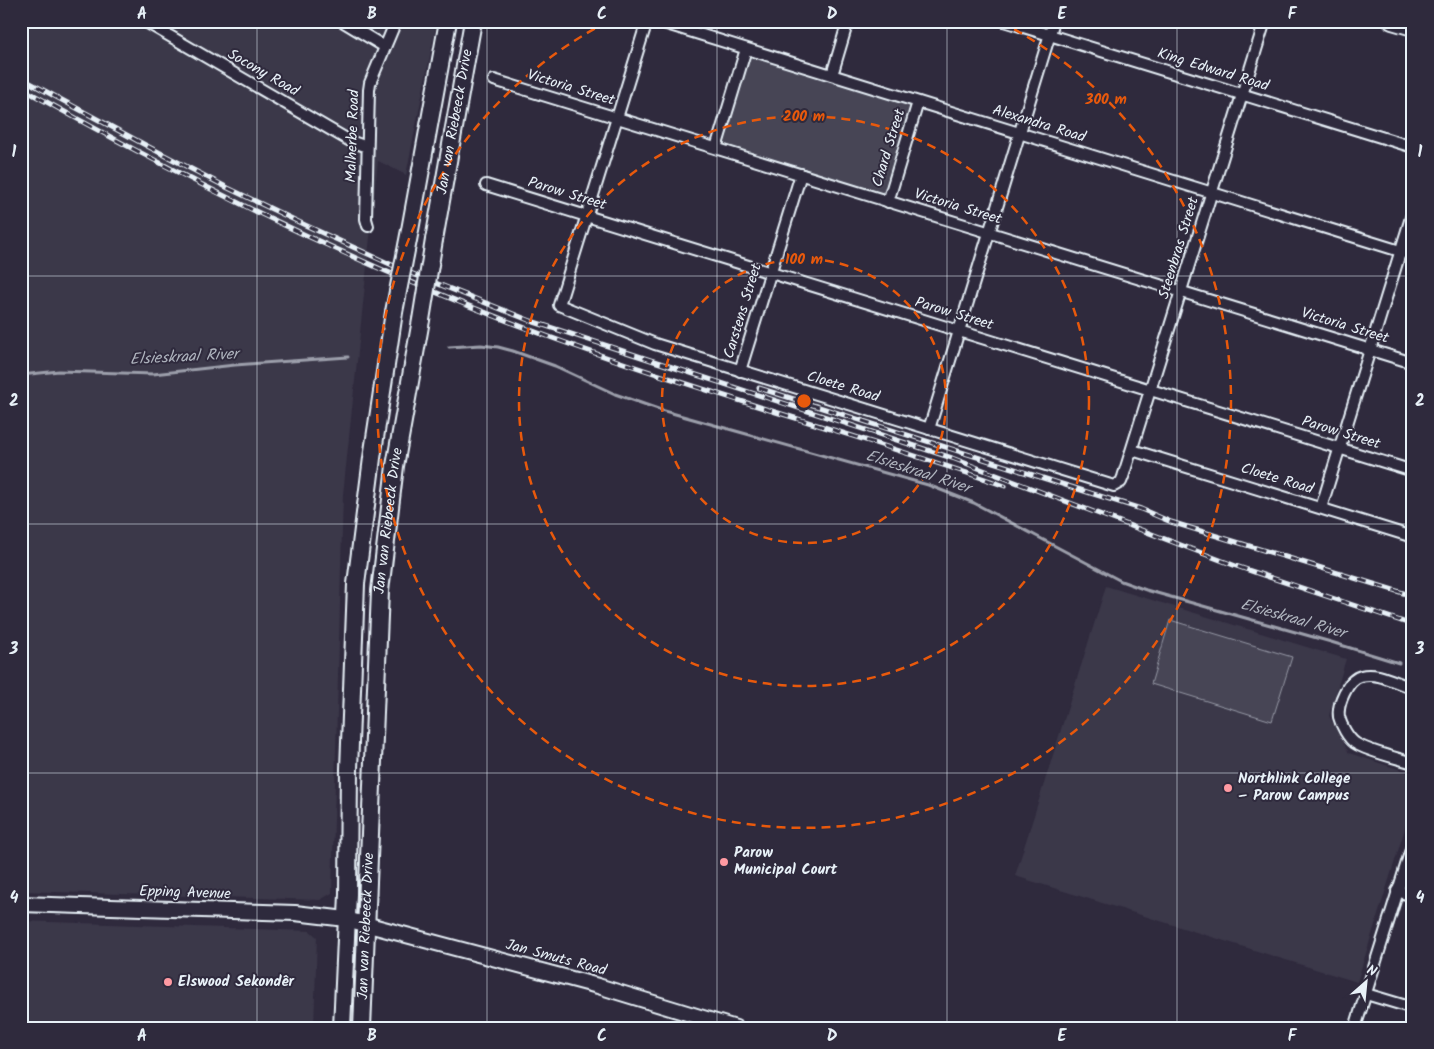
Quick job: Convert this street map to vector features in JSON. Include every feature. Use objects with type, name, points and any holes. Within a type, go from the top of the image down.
[{"type":"main road","name":"Jan van Riebeeck Drive","points":[[342,1028],[356,584],[372,458],[394,312],[448,21]]},
{"type":"main road","name":"Jan van Riebeeck Drive","points":[[362,1028],[380,591],[395,466],[473,21]]},
{"type":"main road","points":[[1392,21],[1413,27]]},
{"type":"street","name":"Socony Road","points":[[144,21],[350,141],[367,147]]},
{"type":"street","points":[[342,21],[385,47]]},
{"type":"street","name":"Malherbe Road","points":[[368,226],[366,219],[369,90],[370,83],[396,21]]},
{"type":"street","points":[[587,216],[647,21]]},
{"type":"street","name":"Alexandra Road","points":[[657,21],[1413,255]]},
{"type":"street","points":[[832,75],[848,21]]},
{"type":"street","name":"King Edward Road","points":[[1004,21],[1413,147]]},
{"type":"street","points":[[928,429],[1054,21]]},
{"type":"street","name":"Steenbras Street","points":[[1120,482],[1132,450],[1266,21]]},
{"type":"street","points":[[716,148],[746,49]]},
{"type":"street","name":"Victoria Street","points":[[494,80],[1413,363]]},
{"type":"street","name":"Chard Street","points":[[888,202],[918,102]]},
{"type":"street","name":"Carstens Street","points":[[740,371],[801,174]]},
{"type":"street","name":"Parow Street","points":[[486,185],[1413,471]]},
{"type":"street","points":[[1321,508],[1338,448],[1413,211]]},
{"type":"street","name":"Cloete Road","points":[[587,216],[559,305],[655,344],[740,371],[1111,486],[1120,482]]},
{"type":"street","name":"Cloete Road","points":[[1132,450],[1413,537]]},
{"type":"street","points":[[1413,688],[1376,676],[1360,676],[1350,682],[1344,695],[1339,716],[1346,732],[1354,743],[1413,763]]},
{"type":"street","points":[[1356,1028],[1413,843]]},
{"type":"street","points":[[1397,891],[1413,896]]},
{"type":"street","name":"Epping Avenue","points":[[21,904],[295,913],[346,919],[366,924]]},
{"type":"street","name":"Jan Smuts Road","points":[[366,924],[598,986],[736,1028]]},
{"type":"street","points":[[1366,994],[1413,1008]]},
{"type":"shaded area","points":[[21,21],[437,21],[406,175],[378,161],[343,495],[332,893],[320,900],[21,891]]},
{"type":"shaded area","points":[[752,56],[909,104],[911,107],[885,191],[881,193],[725,145],[723,141],[749,57]]},
{"type":"shaded area","name":"Northlink College – Parow Campus","points":[[1106,586],[1346,659],[1329,716],[1349,753],[1413,774],[1413,803],[1357,982],[1015,876]]},
{"type":"shaded area","points":[[1170,620],[1292,657],[1272,721],[1151,684]]},
{"type":"shaded area","name":"Elswood Sekondêr","points":[[21,921],[310,931],[317,937],[314,1028],[21,1028]]},
{"type":"waterway","name":"Elsieskraal River","points":[[449,347],[481,345],[513,351],[555,366],[615,394],[661,410],[928,485],[974,503],[1121,581],[1146,590],[1399,663]]},
{"type":"waterway","name":"Elsieskraal River","points":[[21,375],[59,371],[153,374],[235,365],[348,357]]},
{"type":"railway","points":[[21,78],[228,188],[305,225],[403,270],[531,321],[952,458],[1236,566],[1413,625]]},
{"type":"railway","points":[[21,88],[237,202],[332,248],[479,310],[647,371],[1005,486]]},
{"type":"railway","points":[[759,388],[1141,509],[1171,522],[1413,596]]},
{"type":"place","name":"Northlink College – Parow Campus","points":[[1228,788]]},
{"type":"place","name":"Parow Municipal Court","points":[[724,862]]},
{"type":"place","name":"Elswood Sekondêr","points":[[168,982]]}]
